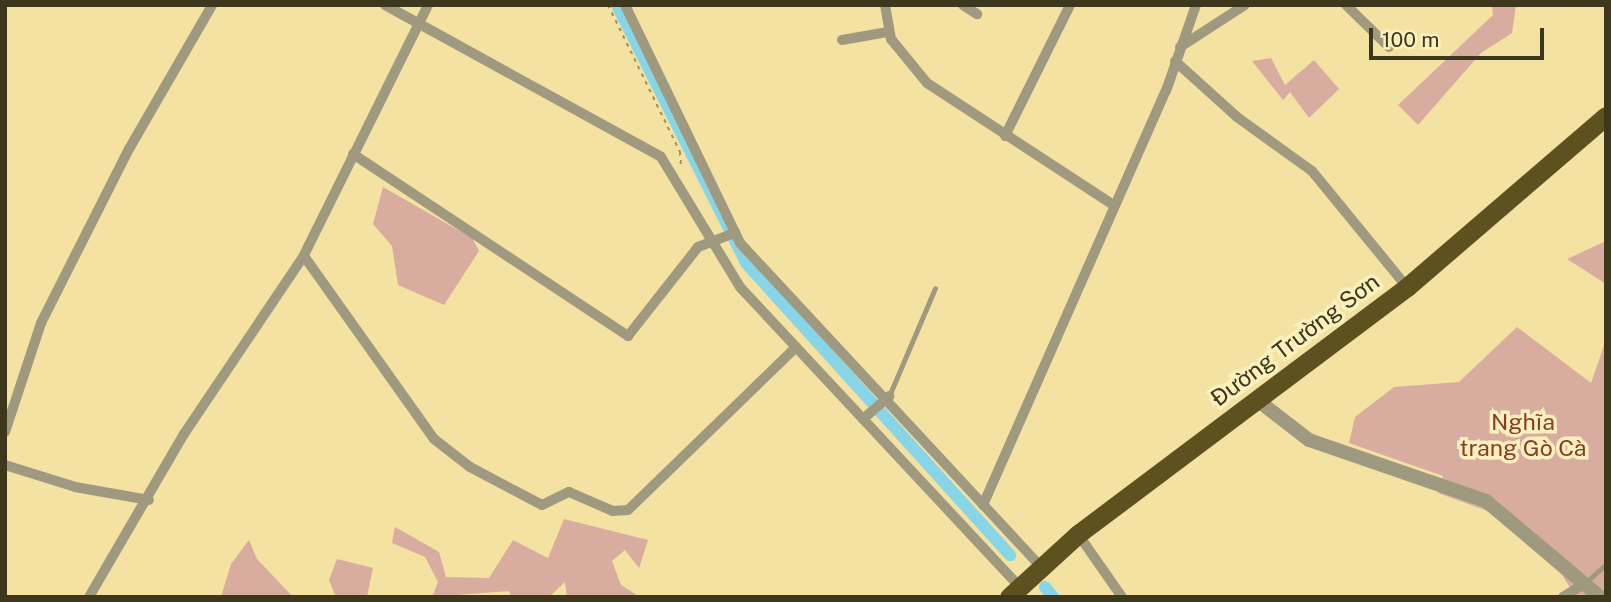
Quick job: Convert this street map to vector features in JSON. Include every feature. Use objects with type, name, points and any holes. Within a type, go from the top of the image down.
[{"type":"highway","name":"Đường Trường Sơn","points":[[1014,591],[1078,534],[1407,287],[1606,116]]},
{"type":"street","points":[[5,432],[7,419],[41,323],[128,149],[212,5]]},
{"type":"street","points":[[385,5],[661,157],[682,186],[740,287],[863,419],[1014,591]]},
{"type":"street","points":[[89,597],[149,500],[184,435],[304,256],[428,5]]},
{"type":"street","points":[[625,5],[735,233],[760,268],[889,396],[1041,567]]},
{"type":"street","points":[[885,5],[888,32],[927,83],[1112,204]]},
{"type":"street","points":[[963,5],[977,15]]},
{"type":"street","points":[[1005,135],[1070,5]]},
{"type":"street","points":[[984,505],[1175,61],[1196,5]]},
{"type":"street","points":[[1180,47],[1245,5]]},
{"type":"street","points":[[1346,5],[1389,47]]},
{"type":"street","points":[[842,40],[888,32]]},
{"type":"street","points":[[1175,61],[1237,117],[1312,171],[1407,287]]},
{"type":"street","points":[[353,154],[628,336],[698,247],[735,233]]},
{"type":"street","points":[[304,256],[434,439],[470,467],[542,505],[569,492],[628,510],[796,347]]},
{"type":"street","points":[[863,419],[889,396]]},
{"type":"street","points":[[1256,399],[1309,440],[1486,501],[1600,597]]},
{"type":"street","points":[[5,465],[75,487],[149,500]]},
{"type":"street","points":[[1078,534],[1122,597]]},
{"type":"street","points":[[1563,597],[1585,583]]},
{"type":"lane","points":[[889,396],[935,288]]},
{"type":"lane","points":[[1585,583],[1606,564]]},
{"type":"path","points":[[608,5],[680,152],[682,186]]},
{"type":"green space","points":[[1492,5],[1516,5],[1512,33],[1481,53],[1418,125],[1398,105],[1493,15]]},
{"type":"green space","points":[[1271,58],[1285,85],[1314,60],[1339,89],[1309,118],[1290,92],[1283,100],[1252,61]]},
{"type":"green space","points":[[383,187],[472,238],[479,251],[444,305],[398,285],[392,246],[373,224]]},
{"type":"green space","points":[[1606,241],[1606,284],[1567,259]]},
{"type":"green space","name":"Nghĩa trang Gò Cà","points":[[1517,327],[1591,383],[1606,340],[1606,597],[1576,597],[1562,575],[1493,513],[1438,493],[1443,476],[1349,443],[1355,417],[1394,387],[1459,382]]},
{"type":"green space","points":[[564,519],[648,540],[639,568],[625,550],[612,561],[621,585],[640,597],[567,597],[565,582],[549,597],[511,597],[509,591],[432,597],[438,582],[425,557],[392,543],[395,527],[439,552],[446,577],[489,578],[513,540],[548,558]]},
{"type":"green space","points":[[249,540],[257,559],[293,597],[221,597],[231,564]]},
{"type":"green space","points":[[337,559],[373,568],[367,597],[336,597],[329,580]]},
{"type":"waterway","points":[[617,5],[746,263],[1010,555]]},
{"type":"waterway","points":[[1045,587],[1053,597]]}]
